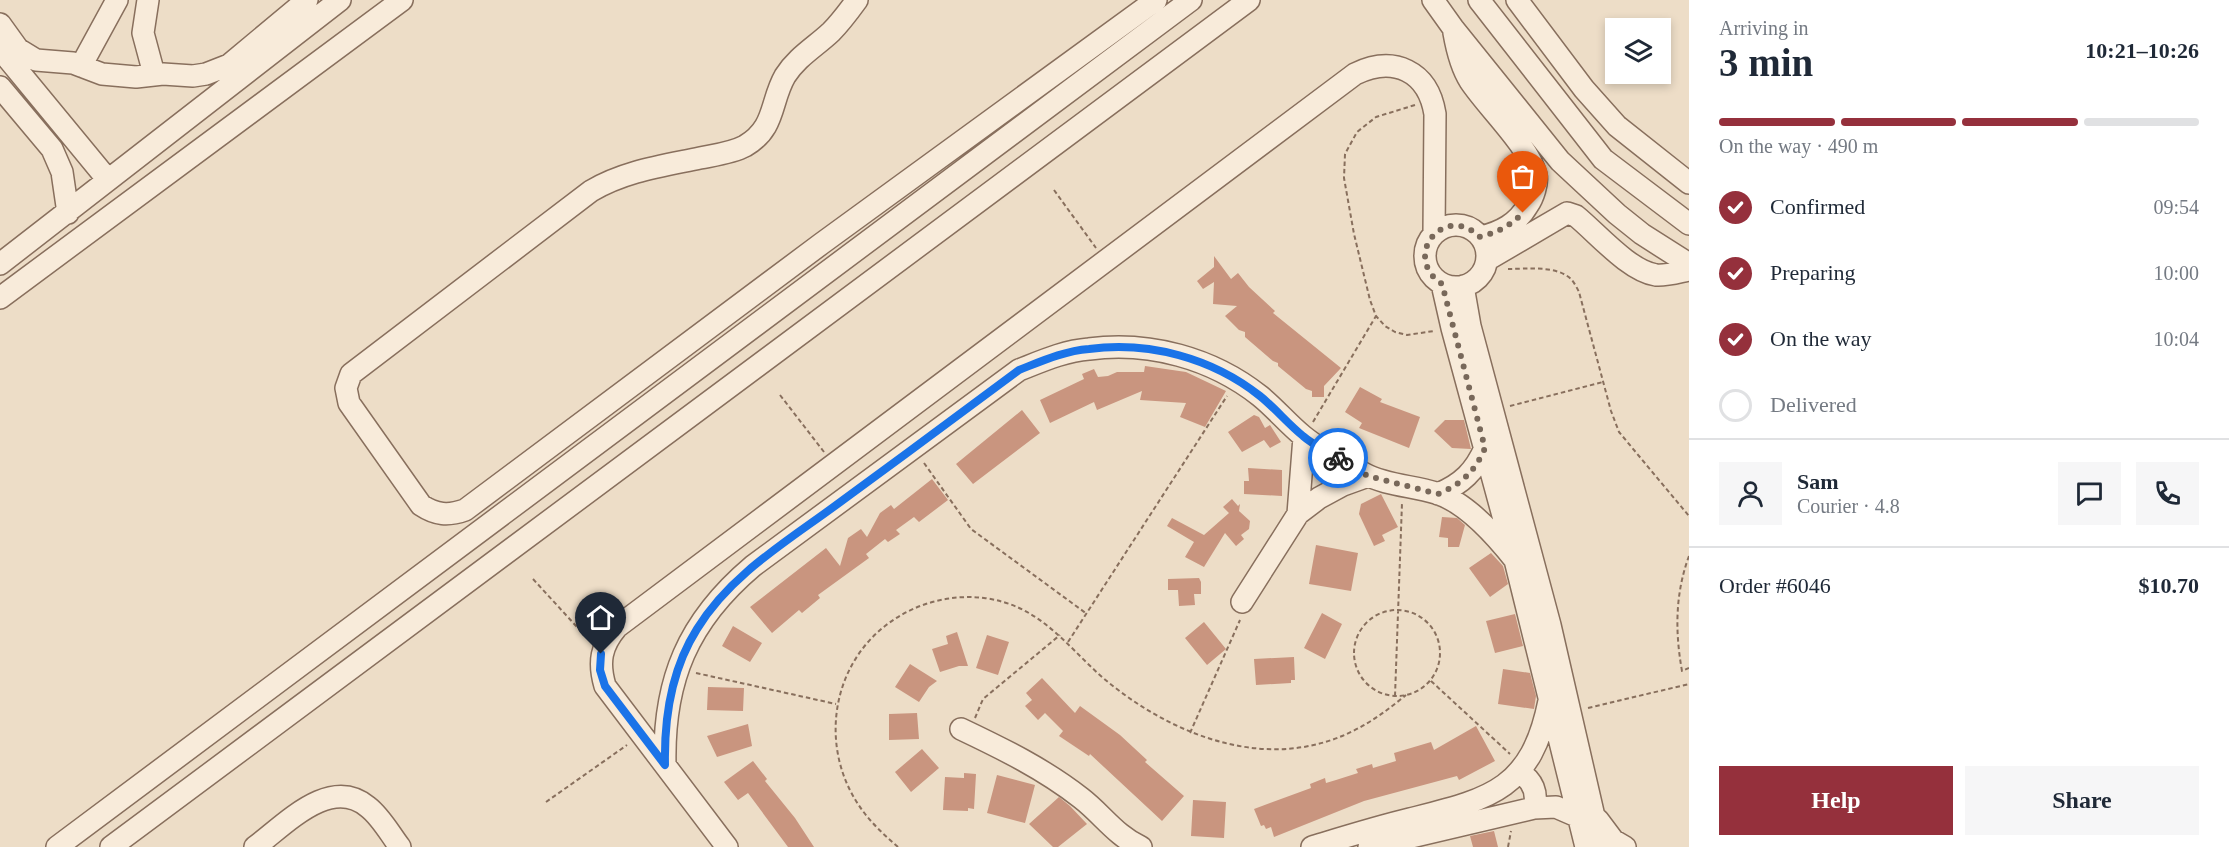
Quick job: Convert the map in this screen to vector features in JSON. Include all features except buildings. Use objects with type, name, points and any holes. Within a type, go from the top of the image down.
[{"type":"street","points":[[81,66],[116,0],[125,7],[147,6],[143,33],[154,74]]},
{"type":"street","points":[[0,24],[26,56],[46,62],[65,62],[102,74],[136,77],[154,74],[193,76],[218,71],[230,65],[307,0]]},
{"type":"street","points":[[0,264],[340,0]]},
{"type":"street","points":[[0,298],[402,0]]},
{"type":"street","points":[[857,0],[830,33],[805,53],[790,70],[780,88],[768,122],[751,142],[731,151],[628,173],[591,191],[351,374],[346,388],[349,403],[421,505],[431,512],[442,514],[454,514],[465,510],[811,251],[1156,0]]},
{"type":"street","points":[[57,847],[1191,0]]},
{"type":"street","points":[[111,847],[1249,0]]},
{"type":"street","points":[[1433,0],[1453,28],[1568,169],[1625,220],[1689,264]]},
{"type":"street","points":[[1479,0],[1603,159],[1689,224]]},
{"type":"street","points":[[1517,0],[1584,89],[1617,126],[1689,183]]},
{"type":"street","points":[[1453,28],[1469,80],[1530,159],[1537,177],[1532,199],[1523,213],[1511,225],[1496,233],[1480,237]]},
{"type":"street","points":[[0,49],[108,180]]},
{"type":"street","points":[[727,847],[605,686],[600,670],[601,654],[607,639],[617,627],[1355,74],[1369,67],[1385,65],[1400,67],[1420,80],[1432,100],[1435,114],[1434,234]]},
{"type":"street","points":[[0,87],[52,149],[58,160],[65,182],[68,213]]},
{"type":"street","points":[[1486,264],[1487,252],[1480,237],[1467,227],[1458,225],[1441,229],[1434,234],[1426,246],[1425,261],[1430,274],[1442,284],[1463,286],[1476,280],[1486,264],[1567,213],[1576,216],[1631,263],[1644,270],[1657,275],[1689,270]]},
{"type":"street","points":[[1442,284],[1515,560],[1571,712],[1587,816],[1586,847]]},
{"type":"street","points":[[1463,286],[1470,326],[1494,410],[1541,627],[1550,698],[1587,816],[1601,847]]},
{"type":"street","points":[[665,765],[668,709],[678,669],[696,630],[711,607],[730,586],[1019,370],[1052,357],[1087,349],[1123,346],[1188,357],[1219,370],[1259,395],[1304,437],[1368,476],[1438,494],[1472,516],[1501,543],[1515,560]]},
{"type":"street","points":[[1298,514],[1304,437]]},
{"type":"street","points":[[1438,494],[1456,485],[1471,472],[1485,448]]},
{"type":"street","points":[[1244,599],[1298,514],[1327,494],[1368,476]]},
{"type":"street","points":[[1312,847],[1482,799],[1502,788],[1521,769],[1535,750],[1545,725],[1550,698]]},
{"type":"street","points":[[966,732],[1003,748],[1043,771],[1081,798],[1102,817],[1117,840],[1141,847]]},
{"type":"street","points":[[1521,769],[1536,794],[1534,808]]},
{"type":"street","points":[[259,846],[316,801],[343,796],[369,807],[400,847]]},
{"type":"street","points":[[1369,847],[1534,808],[1556,807],[1587,816],[1613,840],[1625,847]]},
{"type":"path","points":[[1432,100],[1376,117],[1357,132],[1346,154],[1344,178],[1354,234],[1376,316],[1384,326],[1407,335],[1452,328]]},
{"type":"path","points":[[1054,190],[1105,261]]},
{"type":"path","points":[[1486,264],[1558,272],[1571,279],[1579,292],[1619,432],[1689,516]]},
{"type":"path","points":[[1304,437],[1376,316]]},
{"type":"path","points":[[1068,642],[1088,615],[1237,381]]},
{"type":"path","points":[[1494,410],[1603,382]]},
{"type":"path","points":[[780,395],[834,465]]},
{"type":"path","points":[[913,448],[971,529],[1088,615]]},
{"type":"path","points":[[1395,696],[1403,485]]},
{"type":"path","points":[[1689,556],[1680,587],[1677,629],[1682,671],[1689,668]]},
{"type":"path","points":[[533,579],[601,654]]},
{"type":"path","points":[[898,847],[878,830],[857,803],[842,772],[835,738],[836,704],[845,677],[859,652],[901,614],[927,603],[956,598],[975,598],[1012,605],[1037,618],[1060,635],[1089,665],[1137,703],[1190,733],[1221,743],[1254,749],[1287,748],[1320,743],[1361,727],[1380,716],[1406,695]]},
{"type":"path","points":[[1190,733],[1242,616],[1244,599]]},
{"type":"path","points":[[1398,610],[1417,615],[1432,627],[1437,635],[1441,654],[1431,681],[1415,692],[1395,696],[1385,694],[1368,685],[1357,670],[1354,651],[1364,625],[1380,613],[1398,610]]},
{"type":"path","points":[[966,732],[974,722],[984,699],[1060,635]]},
{"type":"path","points":[[678,669],[836,704]]},
{"type":"path","points":[[1431,681],[1521,769]]},
{"type":"path","points":[[1571,712],[1689,684]]},
{"type":"path","points":[[546,802],[642,734]]},
{"type":"way so far","points":[[1338,458],[1368,476],[1438,494],[1462,482],[1479,462],[1485,448],[1442,284],[1435,280],[1427,268],[1426,246],[1434,234],[1449,226],[1467,227],[1480,237],[1496,233],[1511,225],[1523,213]]},
{"type":"route","points":[[601,654],[600,670],[605,686],[665,765],[668,709],[683,655],[711,607],[730,586],[753,566],[1019,370],[1052,357],[1087,349],[1123,346],[1188,357],[1219,370],[1259,395],[1304,437],[1338,458]]}]
